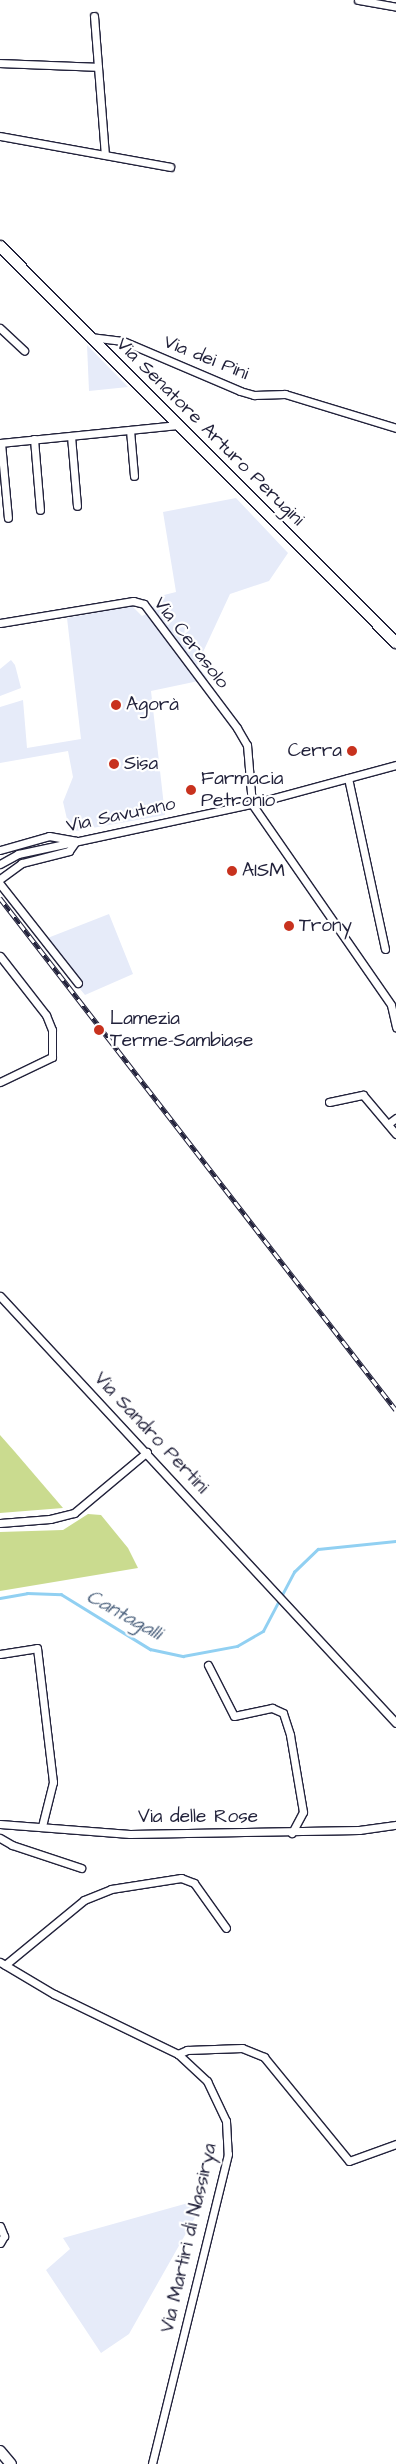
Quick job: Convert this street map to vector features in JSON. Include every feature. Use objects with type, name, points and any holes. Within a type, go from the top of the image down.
[{"type":"street","points":[[358,0],[396,7]]},
{"type":"street","points":[[94,16],[105,155]]},
{"type":"street","points":[[0,63],[98,67]]},
{"type":"street","points":[[0,136],[170,167]]},
{"type":"street","name":"Via Senatore Arturo Perugini","points":[[0,246],[396,643]]},
{"type":"street","points":[[0,328],[24,350]]},
{"type":"street","name":"Via dei Pini","points":[[90,337],[123,341],[240,391],[254,395],[285,394],[396,428]]},
{"type":"street","points":[[8,518],[0,443],[178,425]]},
{"type":"street","points":[[130,430],[134,476]]},
{"type":"street","points":[[71,436],[77,506]]},
{"type":"street","points":[[34,440],[40,510]]},
{"type":"street","name":"Via Cerasolo","points":[[0,623],[133,601],[144,604],[247,745],[252,804]]},
{"type":"street","name":"Via Savutano","points":[[0,864],[18,854],[252,804],[396,764]]},
{"type":"street","points":[[348,778],[385,949]]},
{"type":"street","points":[[252,804],[391,1005],[396,1027]]},
{"type":"street","points":[[0,850],[49,836],[76,841],[69,851],[22,863],[0,879]]},
{"type":"street","points":[[0,884],[78,983]]},
{"type":"street","points":[[0,956],[46,1015],[52,1030],[52,1058],[0,1082]]},
{"type":"street","points":[[330,1102],[363,1095],[396,1134]]},
{"type":"street","points":[[388,1124],[396,1118]]},
{"type":"street","name":"Via Sandro Pertini","points":[[0,1296],[147,1452],[396,1723]]},
{"type":"street","points":[[0,1523],[50,1519],[74,1513],[147,1452]]},
{"type":"street","points":[[0,1654],[37,1648],[53,1782],[42,1826]]},
{"type":"street","points":[[208,1665],[234,1716],[272,1708],[283,1713],[290,1735],[303,1812],[292,1832]]},
{"type":"street","name":"Via delle Rose","points":[[0,1824],[42,1826],[110,1834],[359,1830],[396,1825]]},
{"type":"street","points":[[0,1838],[12,1845],[81,1868]]},
{"type":"street","points":[[2,1964],[84,1900],[111,1889],[181,1878],[194,1883],[226,1928]]},
{"type":"street","name":"Via Martiri di Nassirya","points":[[2,1964],[54,1994],[178,2054],[197,2070],[214,2092],[226,2121],[228,2154],[152,2464]]},
{"type":"street","points":[[178,2054],[187,2050],[242,2048],[264,2057],[349,2161],[396,2144]]},
{"type":"street","points":[[0,2226],[4,2236],[0,2243]]},
{"type":"street","points":[[0,2451],[11,2464]]},
{"type":"shaded area","points":[[87,345],[128,387],[89,391]]},
{"type":"shaded area","points":[[236,498],[288,553],[269,581],[230,594],[197,665],[208,679],[151,691],[165,815],[70,832],[63,802],[73,777],[68,751],[0,763],[0,707],[23,700],[27,748],[81,739],[67,618],[132,606],[142,616],[146,614],[164,595],[176,592],[163,512]]},
{"type":"shaded area","points":[[11,660],[15,665],[21,688],[0,696],[0,669]]},
{"type":"shaded area","points":[[109,914],[133,974],[85,995],[40,941]]},
{"type":"shaded area","points":[[206,2198],[129,2334],[101,2353],[46,2270],[70,2249],[63,2238]]},
{"type":"green space","points":[[0,1435],[15,1452],[63,1508],[0,1513]]},
{"type":"green space","points":[[88,1514],[101,1515],[128,1548],[138,1568],[0,1591],[0,1532],[63,1530]]},
{"type":"waterway","name":"Cantagalli","points":[[0,1598],[27,1593],[61,1594],[150,1649],[183,1656],[237,1646],[263,1631],[294,1572],[318,1549],[396,1541]]},
{"type":"railway","points":[[0,898],[396,1410]]},
{"type":"place","name":"Agorà","points":[[116,705]]},
{"type":"place","name":"Cerra","points":[[352,751]]},
{"type":"place","name":"Sisa","points":[[114,764]]},
{"type":"place","name":"Farmacia Petronio","points":[[191,790]]},
{"type":"place","name":"AISM","points":[[232,871]]},
{"type":"place","name":"Trony","points":[[289,926]]},
{"type":"place","name":"Lamezia Terme-Sambiase","points":[[99,1030]]}]
